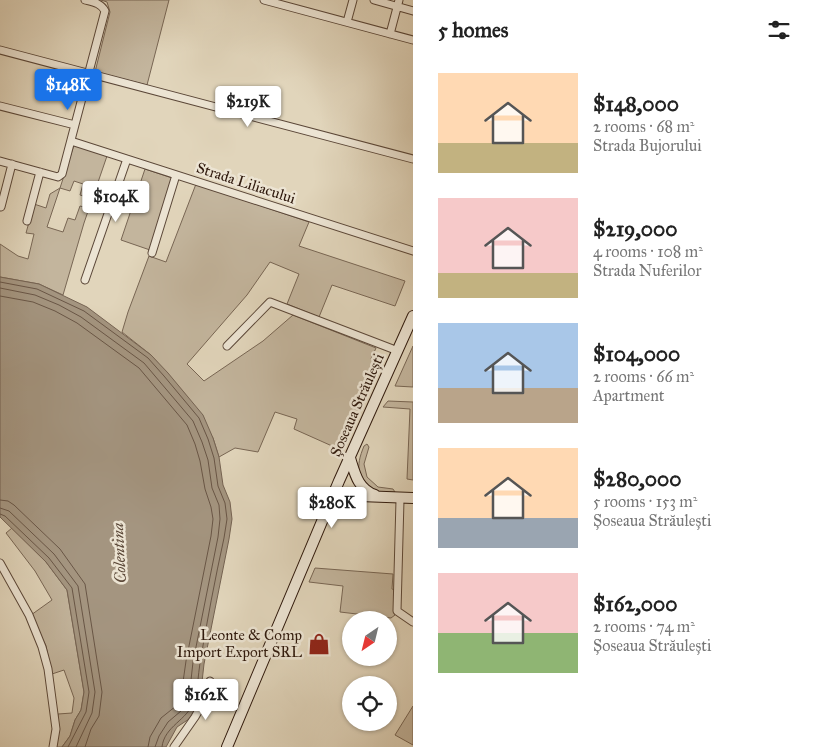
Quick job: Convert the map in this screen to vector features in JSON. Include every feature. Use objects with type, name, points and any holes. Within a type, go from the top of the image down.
[{"type":"street","points":[[0,161],[58,177],[61,176],[105,10],[103,6],[85,0]]},
{"type":"street","points":[[264,0],[413,40]]},
{"type":"street","points":[[347,22],[353,0]]},
{"type":"street","points":[[374,0],[398,3],[413,11]]},
{"type":"street","points":[[390,34],[398,3]]},
{"type":"street","points":[[0,50],[413,159]]},
{"type":"street","points":[[0,106],[75,125]]},
{"type":"street","name":"Strada Liliacului","points":[[71,141],[413,251]]},
{"type":"street","points":[[85,280],[127,159]]},
{"type":"street","points":[[1,207],[12,164]]},
{"type":"street","points":[[27,221],[40,172]]},
{"type":"street","points":[[152,252],[176,175]]},
{"type":"street","name":"Șoseaua Străulești","points":[[226,346],[270,302],[398,351]]},
{"type":"street","name":"Șoseaua Străulești","points":[[227,747],[333,495],[413,316]]},
{"type":"street","points":[[350,458],[357,479],[363,488],[378,496]]},
{"type":"street","points":[[333,495],[413,499]]},
{"type":"street","points":[[350,496],[354,498],[413,499]]},
{"type":"street","points":[[400,500],[397,611],[413,622]]},
{"type":"street","points":[[0,563],[29,615],[42,647],[48,669],[56,729],[53,747]]},
{"type":"street","points":[[174,747],[200,709],[210,681]]},
{"type":"shaded area","points":[[101,0],[169,0],[147,85],[95,72],[110,12],[107,2]]},
{"type":"shaded area","points":[[74,145],[107,156],[84,223],[63,295],[39,284],[0,277],[0,244],[18,256],[28,259],[34,234],[26,233],[34,204],[46,208],[50,194],[60,188]],"holes":[[[74,181],[83,184],[80,195],[87,197],[84,207],[80,206],[75,220],[68,218],[63,232],[47,227],[60,188],[70,191]]]},
{"type":"shaded area","points":[[145,169],[172,178],[150,250],[121,240]]},
{"type":"shaded area","points":[[196,184],[309,222],[299,246],[405,281],[395,306],[332,285],[319,317],[287,304],[299,274],[270,262],[247,295],[187,364],[204,381],[263,341],[293,315],[376,348],[371,359],[379,362],[341,450],[294,429],[297,419],[275,412],[258,452],[235,448],[219,457],[213,438],[185,394],[151,355],[122,332],[149,256],[166,262]]},
{"type":"shaded area","points":[[413,346],[413,387],[395,386]]},
{"type":"shaded area","points":[[388,401],[413,402],[413,480],[407,479],[410,409],[383,407]]},
{"type":"shaded area","points":[[367,444],[369,447],[364,464],[367,477],[378,487],[393,489],[395,492],[376,492],[361,477],[359,460],[364,446]]},
{"type":"shaded area","points":[[12,528],[46,562],[67,590],[84,692],[81,710],[75,720],[70,736],[62,747],[55,747],[58,714],[72,713],[74,698],[64,670],[52,674],[46,646],[31,615],[52,600],[35,571],[6,533]]},
{"type":"shaded area","points":[[315,568],[393,574],[392,589],[395,590],[395,611],[340,612],[343,586],[309,582]]},
{"type":"shaded area","points":[[413,706],[413,745],[395,735]]},
{"type":"water","name":"Colentina","points":[[0,277],[39,284],[87,307],[151,355],[203,415],[213,438],[219,457],[223,485],[230,502],[232,519],[229,539],[204,664],[200,700],[189,719],[177,727],[166,747],[62,747],[70,736],[75,720],[81,710],[84,692],[67,590],[46,562],[0,517]]},
{"type":"place","name":"Leonte & Comp Import Export SRL","points":[[319,644]]}]
